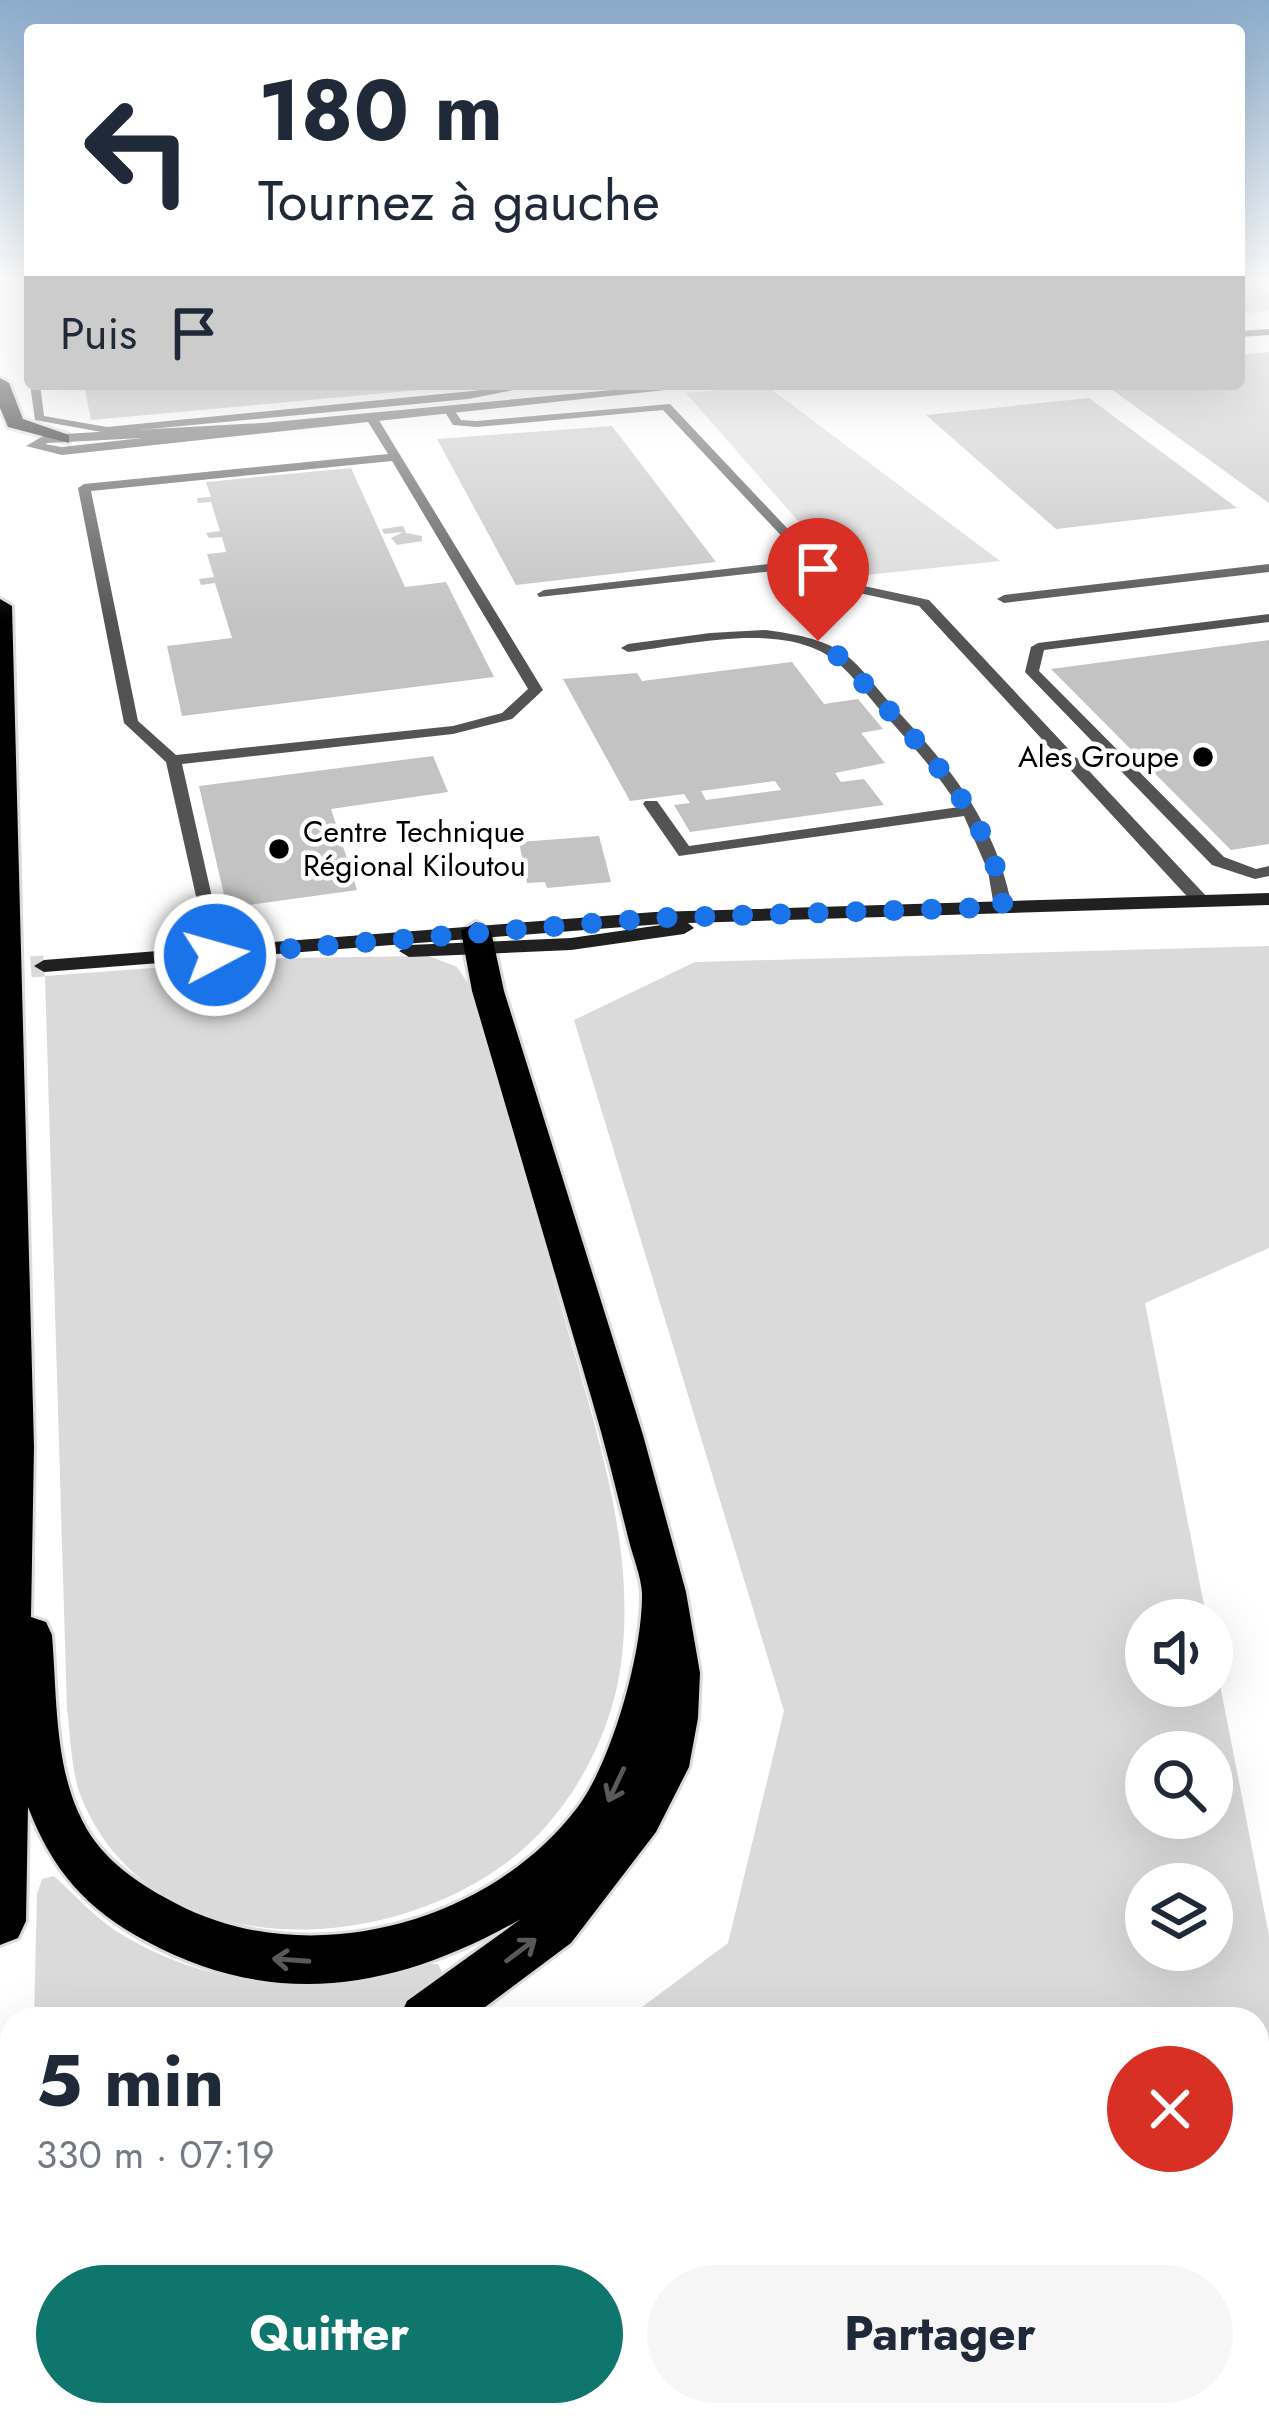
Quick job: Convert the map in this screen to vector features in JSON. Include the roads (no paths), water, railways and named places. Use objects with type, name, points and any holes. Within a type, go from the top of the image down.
[{"type":"highway","points":[[5,395],[15,423],[62,439]]},
{"type":"highway","points":[[0,606],[14,1447],[0,1921]]},
{"type":"highway","points":[[442,2007],[553,1926],[640,1817],[665,1767],[675,1718],[677,1673],[664,1592],[623,1435],[477,940]]},
{"type":"highway","points":[[14,1447],[39,1745],[54,1808],[76,1855],[115,1895],[177,1933],[230,1953],[295,1963],[363,1960],[423,1940],[508,1903],[523,1891],[568,1853],[608,1803],[639,1735],[655,1669],[664,1592]]},
{"type":"street","points":[[262,427],[43,440],[33,446],[62,451],[573,395]]},
{"type":"street","points":[[44,966],[477,940],[619,940],[800,914],[1269,899]]},
{"type":"lane","points":[[35,395],[38,418],[98,430],[477,395]]},
{"type":"lane","points":[[448,409],[457,423],[464,424],[666,406],[832,583],[924,603],[1202,901]]},
{"type":"lane","points":[[173,760],[453,730],[508,716],[536,690],[371,417]]},
{"type":"lane","points":[[215,955],[173,760],[131,723],[85,488],[395,458]]},
{"type":"lane","points":[[544,594],[813,563]]},
{"type":"lane","points":[[1004,599],[1269,568]]},
{"type":"lane","points":[[1269,618],[1038,647],[1032,672],[1218,860],[1255,874],[1269,872]]},
{"type":"lane","points":[[628,648],[773,634],[818,641],[841,658],[971,810],[990,850],[1003,907]]},
{"type":"lane","points":[[651,804],[685,852],[971,810]]},
{"type":"tunnel","points":[[0,969],[44,966]]},
{"type":"place","name":"Ales Groupe","points":[[1203,757]]},
{"type":"place","name":"Centre Technique Régional Kiloutou","points":[[279,849]]}]
